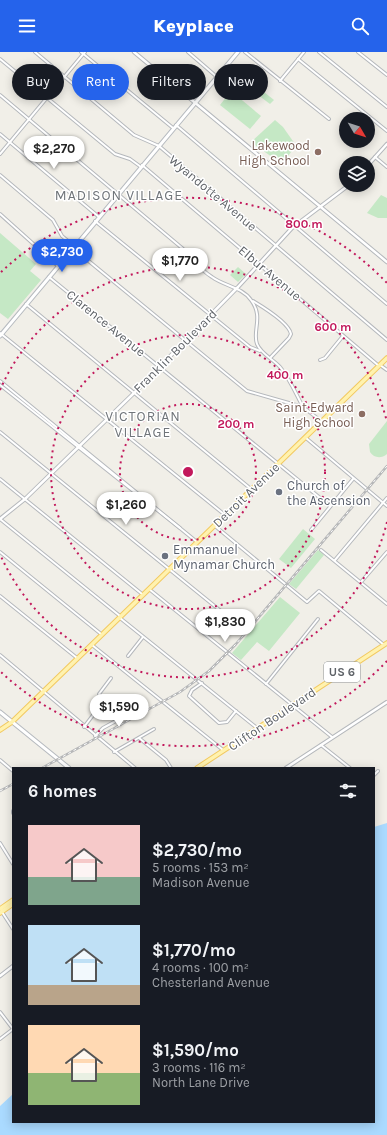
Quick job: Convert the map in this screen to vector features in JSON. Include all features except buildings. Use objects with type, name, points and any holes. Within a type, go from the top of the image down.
[{"type":"main road","points":[[228,64],[238,52]]},
{"type":"main road","points":[[0,334],[214,81]]},
{"type":"main road","name":"Detroit Avenue","points":[[0,730],[12,722],[78,659],[387,358]]},
{"type":"main road","name":"Clifton Boulevard","points":[[200,767],[386,644]]},
{"type":"main road","points":[[0,712],[68,767]]},
{"type":"main road","points":[[0,911],[12,901]]},
{"type":"main road","points":[[0,911],[12,905]]},
{"type":"street","name":"Wyandotte Avenue","points":[[35,52],[50,64]]},
{"type":"street","points":[[134,52],[387,262]]},
{"type":"street","points":[[188,52],[214,74]]},
{"type":"street","points":[[245,52],[329,119]]},
{"type":"street","points":[[280,81],[304,52]]},
{"type":"street","points":[[319,52],[387,107]]},
{"type":"street","points":[[358,52],[387,75]]},
{"type":"street","points":[[64,76],[83,53],[173,128]]},
{"type":"street","name":"Elbur Avenue","points":[[0,59],[12,69]]},
{"type":"street","points":[[298,59],[387,131]]},
{"type":"street","name":"Wyandotte Avenue","points":[[64,76],[134,135],[158,146],[387,340]]},
{"type":"street","points":[[0,95],[182,248],[193,262],[212,278],[236,289],[261,306],[290,329],[291,334],[289,338],[271,357]]},
{"type":"street","points":[[0,154],[45,100]]},
{"type":"street","name":"Elbur Avenue","points":[[49,100],[115,154],[130,159],[142,166],[343,336],[387,370]]},
{"type":"street","points":[[176,125],[296,225],[387,304]]},
{"type":"street","points":[[0,134],[99,217]]},
{"type":"street","points":[[387,144],[375,157],[387,167]]},
{"type":"street","points":[[0,175],[56,222],[62,236],[74,247],[247,391],[303,407],[322,422]]},
{"type":"street","name":"Franklin Boulevard","points":[[0,519],[25,499],[50,473],[134,393],[260,265],[296,225],[340,192]]},
{"type":"street","points":[[0,214],[58,266]]},
{"type":"street","points":[[95,221],[252,348],[271,357],[286,375],[303,407]]},
{"type":"street","name":"Clarence Avenue","points":[[49,276],[330,506]]},
{"type":"street","points":[[252,300],[258,316],[257,344],[260,351]]},
{"type":"street","points":[[26,304],[252,489]]},
{"type":"street","points":[[256,310],[261,306]]},
{"type":"street","points":[[0,334],[107,418],[225,515]]},
{"type":"street","points":[[320,360],[325,358],[343,336]]},
{"type":"street","points":[[252,348],[257,344]]},
{"type":"street","points":[[0,381],[197,542]]},
{"type":"street","points":[[0,385],[34,410]]},
{"type":"street","points":[[0,432],[243,630]]},
{"type":"street","points":[[306,438],[387,506]]},
{"type":"street","points":[[311,530],[354,478]]},
{"type":"street","points":[[0,479],[143,595]]},
{"type":"street","points":[[334,560],[387,498]]},
{"type":"street","points":[[0,519],[258,728]]},
{"type":"street","points":[[214,526],[308,602],[319,591],[386,644]]},
{"type":"street","points":[[321,550],[387,604]]},
{"type":"street","points":[[0,552],[102,635]]},
{"type":"street","points":[[361,582],[387,552]]},
{"type":"street","points":[[149,589],[332,737]]},
{"type":"street","points":[[0,596],[78,659]]},
{"type":"street","points":[[266,684],[318,619]]},
{"type":"street","points":[[128,656],[144,637]]},
{"type":"street","points":[[92,645],[224,751]]},
{"type":"street","points":[[0,655],[133,767]]},
{"type":"street","points":[[84,727],[103,702],[99,694],[111,678]]},
{"type":"street","points":[[202,683],[191,692],[189,696],[221,724],[227,722],[236,711]]},
{"type":"street","points":[[287,767],[387,702]]},
{"type":"street","points":[[95,736],[103,728],[136,710]]},
{"type":"street","points":[[114,752],[154,729]]},
{"type":"street","points":[[139,738],[166,760],[170,767]]},
{"type":"street","points":[[321,744],[349,767]]},
{"type":"street","points":[[0,760],[12,770]]},
{"type":"street","points":[[0,843],[12,862]]},
{"type":"street","points":[[0,911],[12,928]]},
{"type":"street","points":[[0,976],[12,967]]},
{"type":"street","points":[[0,1012],[12,1028]]},
{"type":"street","points":[[0,1039],[12,1030]]},
{"type":"green space","points":[[268,95],[274,100],[270,104],[265,100],[268,100]]},
{"type":"green space","points":[[224,100],[242,100],[261,116],[250,129],[220,105]]},
{"type":"green space","points":[[275,120],[283,127],[295,144],[295,147],[284,161],[279,162],[251,142]]},
{"type":"green space","points":[[381,195],[387,198],[387,218],[378,218],[367,213]]},
{"type":"green space","points":[[0,233],[36,264],[30,271],[41,280],[8,319],[0,313]]},
{"type":"green space","points":[[238,267],[246,274],[238,282],[230,275]]},
{"type":"green space","points":[[387,421],[387,454],[382,457],[376,457],[370,452],[369,444]]},
{"type":"green space","points":[[303,529],[315,539],[291,568],[279,559]]},
{"type":"green space","points":[[318,550],[324,555],[296,589],[289,584]]},
{"type":"green space","points":[[280,597],[300,613],[269,651],[257,642],[241,660],[232,653]]},
{"type":"water","points":[[387,823],[387,1135],[0,1135],[0,1106],[12,1095],[12,1123],[375,1123],[375,827]]},
{"type":"railway","points":[[44,767],[180,692],[209,671],[236,644],[387,466]]},
{"type":"railway","points":[[0,791],[12,785]]},
{"type":"place","name":"Lakewood High School","points":[[318,152]]},
{"type":"place","name":"Saint Edward High School","points":[[362,414]]},
{"type":"place","name":"Church of the Ascension","points":[[279,492]]},
{"type":"place","name":"Emmanuel Mynamar Church","points":[[165,556]]},
{"type":"district","name":"MADISON VILLAGE","points":[[119,195]]},
{"type":"district","name":"VICTORIAN VILLAGE","points":[[143,424]]}]
